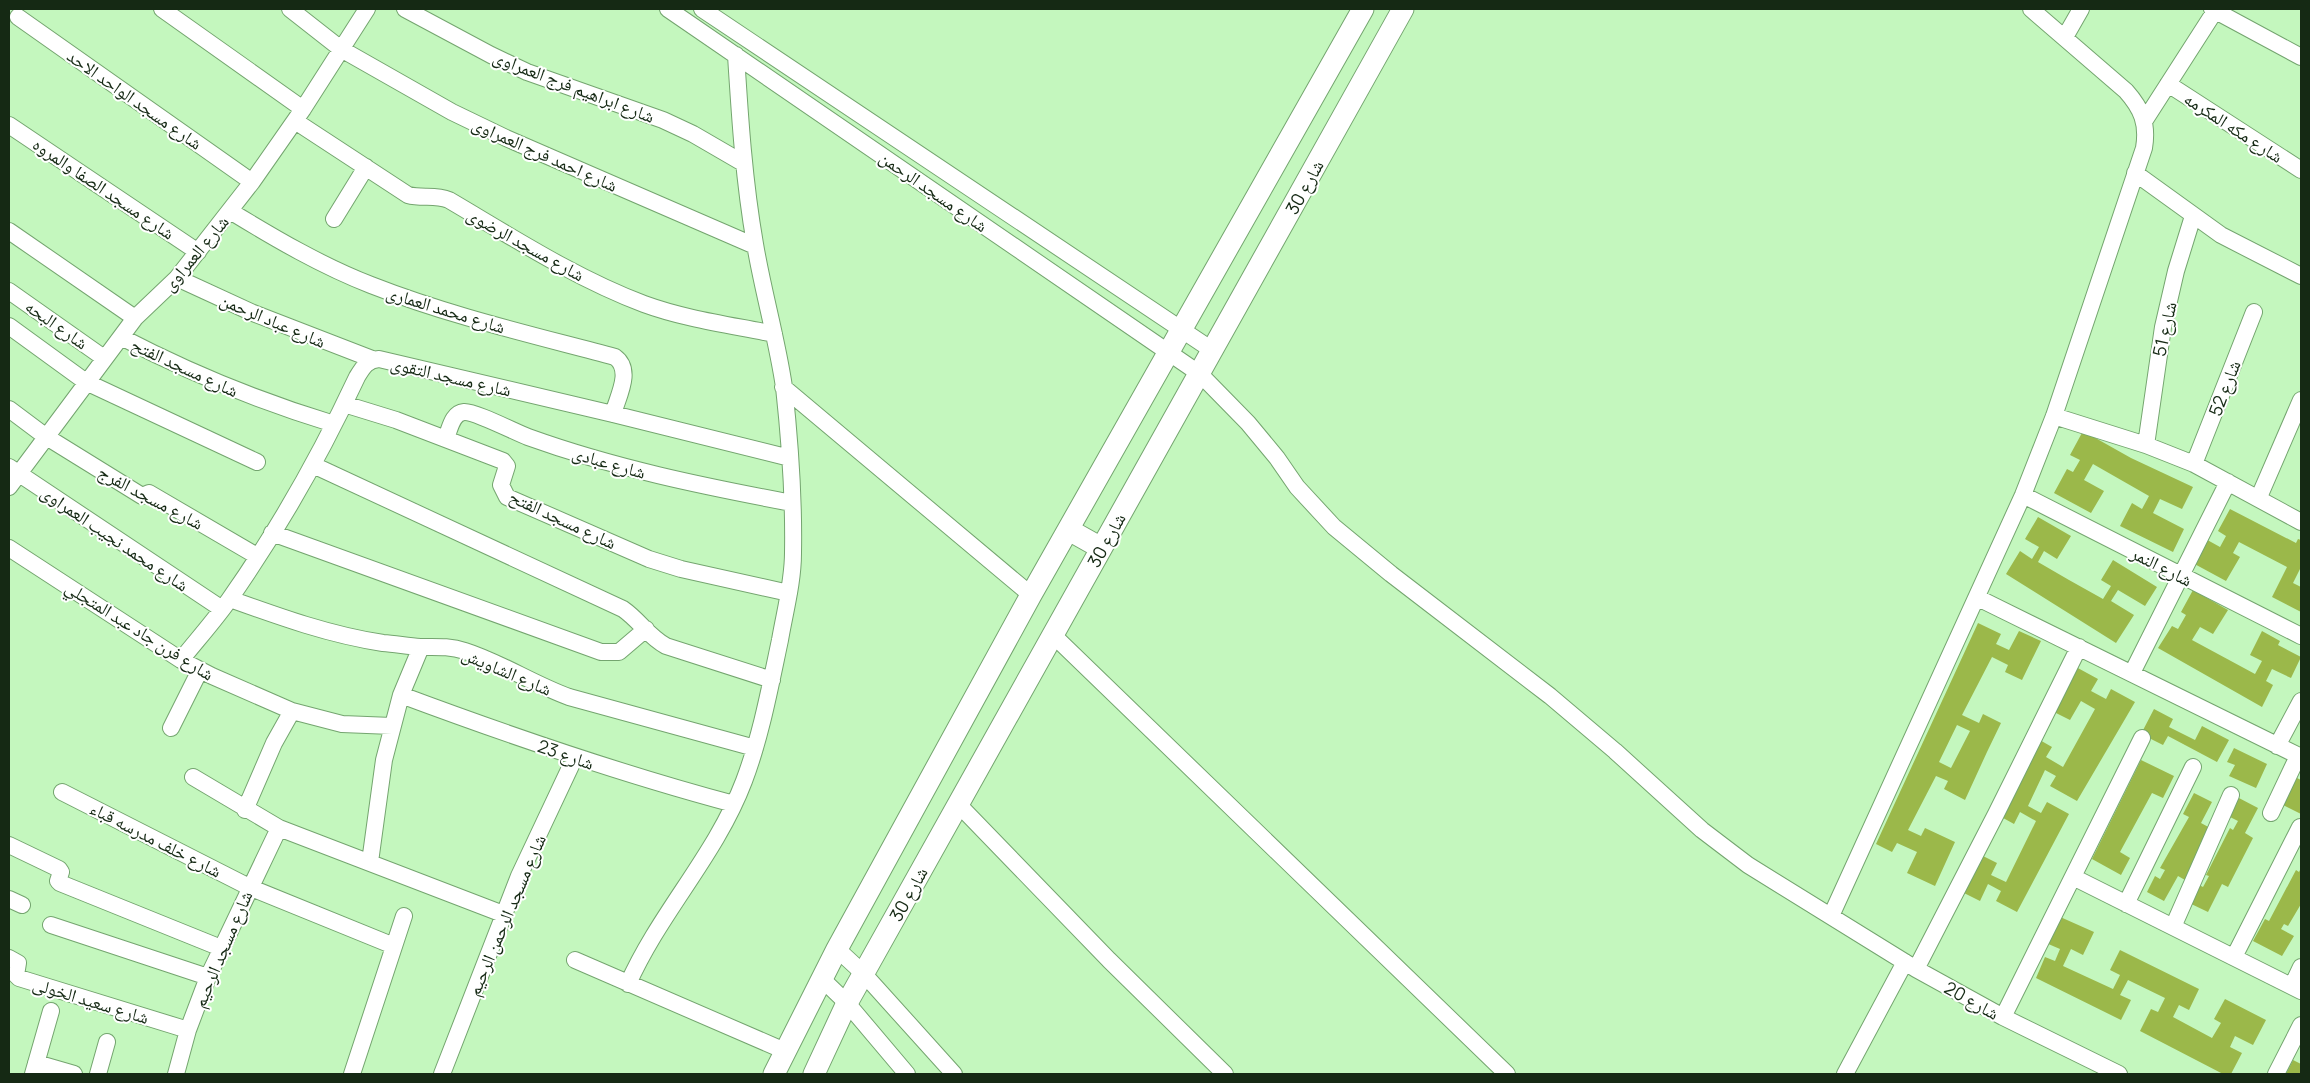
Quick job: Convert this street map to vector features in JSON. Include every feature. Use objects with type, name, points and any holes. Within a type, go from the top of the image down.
[{"type":"street","name":"شارع مسجد الرضوى","points":[[162,9],[366,167],[408,195],[417,197],[434,196],[449,200],[602,286],[645,304],[691,318],[774,334]]},
{"type":"street","name":"شارع احمد فرج العمراوى","points":[[290,9],[342,49],[452,112],[506,138],[755,246]]},
{"type":"street","name":"شارع العمراوى","points":[[9,487],[14,470],[45,436],[136,318],[177,278],[252,182],[299,115],[367,9]]},
{"type":"street","name":"شارع ابراهيم فرج العمراوى","points":[[405,9],[527,72],[663,120],[693,134],[743,163]]},
{"type":"street","name":"شارع مسجد الرحمن","points":[[668,9],[1200,374],[1248,423],[1277,458],[1297,487],[1334,527],[1391,574],[1550,696],[1702,830],[1748,866],[1831,916]]},
{"type":"street","name":"شارع مسجد الرحمن","points":[[702,9],[1179,330],[1212,350]]},
{"type":"street","name":"شارع 30","points":[[774,1074],[837,949],[1032,595],[1179,330],[1362,9]]},
{"type":"street","name":"شارع 30","points":[[814,1074],[863,973],[1403,9]]},
{"type":"street","points":[[1831,916],[1978,598],[2023,495],[2054,416],[2144,148],[2145,120],[2138,104],[2126,91],[2031,9]]},
{"type":"street","points":[[2065,37],[2081,9]]},
{"type":"street","points":[[2145,120],[2213,10],[2301,57]]},
{"type":"street","name":"شارع مسجد الواحد الاحد","points":[[17,17],[252,182]]},
{"type":"street","points":[[628,984],[652,934],[706,855],[734,804],[755,748],[772,680],[789,593],[793,554],[790,458],[783,387],[755,246],[743,163],[736,55]]},
{"type":"street","name":"شارع مكه المكرمه","points":[[2168,84],[2301,170]]},
{"type":"street","name":"شارع مسجد الصفا والمروه","points":[[9,125],[198,252]]},
{"type":"street","points":[[334,219],[366,167]]},
{"type":"street","points":[[2135,173],[2193,216],[2236,243],[2301,276]]},
{"type":"street","name":"شارع محمد العمارى","points":[[230,211],[305,255],[369,285],[420,303],[615,357],[620,360],[625,372],[613,414]]},
{"type":"street","name":"شارع 51","points":[[2146,445],[2163,327],[2176,271],[2193,216]]},
{"type":"street","points":[[9,231],[136,318]]},
{"type":"street","name":"شارع عباد الرحمن","points":[[177,278],[261,317],[372,359]]},
{"type":"street","name":"شارع البحه","points":[[9,291],[104,358]]},
{"type":"street","name":"شارع 52","points":[[2194,464],[2254,312]]},
{"type":"street","points":[[9,326],[86,382],[257,462]]},
{"type":"street","name":"شارع مسجد الفتح","points":[[121,337],[174,365],[226,388],[334,424]]},
{"type":"street","name":"شارع مسجد التقوى","points":[[181,660],[226,604],[272,534],[313,465],[364,365],[372,359],[379,358],[790,458]]},
{"type":"street","points":[[783,387],[1032,595]]},
{"type":"street","points":[[2259,497],[2301,400]]},
{"type":"street","name":"شارع مسجد الفتح","points":[[344,404],[446,438],[506,463],[507,470],[501,485],[507,497],[649,559],[681,569],[789,593]]},
{"type":"street","points":[[9,409],[45,436]]},
{"type":"street","name":"شارع عبادى","points":[[446,438],[454,417],[468,412],[518,434],[573,453],[629,469],[792,504]]},
{"type":"street","points":[[2054,416],[2146,445],[2194,464],[2259,497],[2301,522]]},
{"type":"street","name":"شارع مسجد الفرج","points":[[45,436],[142,496],[149,493],[257,556]]},
{"type":"street","points":[[313,465],[623,609],[646,629],[655,640],[666,646],[772,680]]},
{"type":"street","name":"شارع محمد نجيب العمراوى","points":[[14,470],[226,604]]},
{"type":"street","points":[[2132,673],[2228,482]]},
{"type":"street","name":"شارع النمر","points":[[2023,495],[2301,636]]},
{"type":"street","points":[[1068,530],[1101,548]]},
{"type":"street","points":[[272,534],[601,652],[619,652],[646,629]]},
{"type":"street","name":"شارع فرن جاد عبد المتجلي","points":[[9,548],[181,660],[200,670],[292,711],[342,724],[367,727],[392,726]]},
{"type":"street","points":[[1978,598],[2300,757],[2271,813]]},
{"type":"street","name":"شارع الشاويش","points":[[226,604],[344,635],[421,647],[440,646],[464,650],[544,688],[569,697],[755,748]]},
{"type":"street","points":[[1052,634],[1507,1074]]},
{"type":"street","points":[[370,862],[380,786],[392,726],[401,695],[421,647]]},
{"type":"street","points":[[1845,1074],[1996,814],[2079,647]]},
{"type":"street","points":[[171,728],[200,670]]},
{"type":"street","name":"شارع 23","points":[[401,695],[650,782],[734,804]]},
{"type":"street","points":[[2278,746],[2301,701]]},
{"type":"street","points":[[245,810],[270,751],[292,711]]},
{"type":"street","points":[[2003,1017],[2142,738]]},
{"type":"street","name":"شارع مسجد الرحمن الرحيم","points":[[442,1074],[503,914],[575,757]]},
{"type":"street","points":[[2126,904],[2193,767]]},
{"type":"street","points":[[193,777],[245,810],[279,828],[503,914]]},
{"type":"street","name":"شارع خلف مدرسه قباء","points":[[62,792],[250,886],[394,946]]},
{"type":"street","points":[[2172,927],[2232,795]]},
{"type":"street","points":[[958,804],[1108,960],[1225,1074]]},
{"type":"street","points":[[2234,957],[2300,827]]},
{"type":"street","name":"شارع مسجد الرحيم","points":[[176,1074],[188,1030],[208,976],[279,828]]},
{"type":"street","points":[[9,845],[61,870],[58,881],[60,883],[220,948]]},
{"type":"street","points":[[2073,877],[2296,989],[2301,967]]},
{"type":"street","points":[[352,1074],[404,916]]},
{"type":"street","name":"شارع 20","points":[[1831,916],[1910,965],[2003,1017],[2119,1074]]},
{"type":"street","points":[[51,926],[208,976]]},
{"type":"street","points":[[837,949],[863,973],[954,1074]]},
{"type":"street","name":"شارع سعيد الخولى","points":[[9,958],[18,963],[16,975],[19,978],[188,1030]]},
{"type":"street","points":[[575,960],[785,1051]]},
{"type":"street","points":[[822,979],[847,1003],[907,1074]]},
{"type":"street","points":[[51,1011],[34,1069],[74,1074]]},
{"type":"street","points":[[2276,1074],[2301,1025]]},
{"type":"street","points":[[98,1074],[107,1042]]},
{"type":"building","points":[[2083,431],[2131,458],[2193,487],[2182,509],[2160,499],[2153,513],[2184,529],[2173,552],[2120,526],[2132,503],[2142,509],[2149,496],[2093,464],[2084,480],[2104,491],[2091,513],[2054,493],[2067,469],[2073,472],[2080,460],[2070,455]]},
{"type":"building","points":[[2230,509],[2296,543],[2298,539],[2301,540],[2301,567],[2293,583],[2301,587],[2301,612],[2272,597],[2287,567],[2239,542],[2233,553],[2240,557],[2226,581],[2189,561],[2202,537],[2220,547],[2226,536],[2218,531]]},
{"type":"building","points":[[2038,517],[2071,536],[2057,559],[2044,551],[2038,562],[2103,599],[2111,586],[2101,580],[2113,560],[2157,587],[2145,606],[2118,590],[2111,601],[2134,615],[2116,643],[2006,574],[2020,551],[2032,559],[2039,547],[2025,539]]},
{"type":"building","points":[[2193,590],[2228,610],[2213,634],[2200,627],[2192,640],[2255,674],[2262,661],[2250,655],[2262,631],[2280,641],[2278,645],[2301,657],[2291,678],[2272,669],[2266,681],[2273,685],[2262,707],[2158,648],[2172,626],[2178,629],[2186,615],[2181,612]]},
{"type":"building","points":[[1978,623],[2001,634],[1996,644],[2009,650],[2019,631],[2041,641],[2022,680],[2005,672],[2008,665],[1992,657],[1962,715],[1979,723],[1983,714],[2001,723],[1965,800],[1944,789],[1948,781],[1936,776],[1908,830],[1921,836],[1925,828],[1955,842],[1935,886],[1907,873],[1917,852],[1897,843],[1892,852],[1876,844]],"holes":[[[1957,725],[1970,731],[1951,768],[1939,762]]]},
{"type":"building","points":[[2076,667],[2098,679],[2091,691],[2106,699],[2111,689],[2135,702],[2077,801],[2050,786],[2056,776],[2045,770],[2028,806],[2041,813],[2047,802],[2069,814],[2017,912],[1996,901],[2001,891],[1988,884],[1980,901],[1962,892],[1981,855],[1997,863],[1991,875],[2006,882],[2036,821],[2020,812],[2014,824],[1996,814],[2038,739],[2052,747],[2046,757],[2063,767],[2095,709],[2081,701],[2070,720],[2052,711]]},
{"type":"building","points":[[2154,709],[2173,719],[2169,727],[2195,740],[2202,726],[2229,740],[2217,762],[2168,736],[2163,745],[2141,734]]},
{"type":"building","points":[[2234,748],[2267,764],[2256,788],[2229,776],[2235,765],[2227,762]]},
{"type":"building","points":[[2141,760],[2174,776],[2163,798],[2152,793],[2120,852],[2130,858],[2121,875],[2092,859]]},
{"type":"building","points":[[2295,777],[2301,780],[2301,814],[2281,804]]},
{"type":"building","points":[[2194,793],[2212,802],[2201,823],[2212,829],[2185,880],[2178,876],[2164,901],[2147,892],[2155,876],[2160,879],[2165,870],[2160,868],[2189,817],[2183,814]]},
{"type":"building","points":[[2237,797],[2258,808],[2245,833],[2253,838],[2228,887],[2222,884],[2208,912],[2185,901],[2195,883],[2203,887],[2209,876],[2206,875],[2230,828],[2233,830],[2238,821],[2228,816]]},
{"type":"building","points":[[2301,868],[2301,904],[2288,926],[2284,924],[2281,929],[2294,936],[2282,956],[2253,941],[2265,919],[2269,921],[2296,870],[2299,872]]},
{"type":"building","points":[[2058,916],[2094,932],[2083,955],[2071,949],[2063,966],[2113,989],[2120,975],[2110,970],[2120,950],[2199,989],[2189,1010],[2179,1005],[2173,1017],[2212,1038],[2221,1023],[2214,1019],[2225,999],[2266,1020],[2253,1045],[2235,1036],[2230,1047],[2242,1053],[2231,1074],[2223,1074],[2140,1031],[2151,1009],[2158,1012],[2165,998],[2128,980],[2120,995],[2131,1000],[2121,1020],[2036,978],[2045,957],[2055,961],[2060,949],[2046,943]]},
{"type":"building","points":[[2293,1060],[2301,1064],[2301,1074],[2286,1074]]}]
